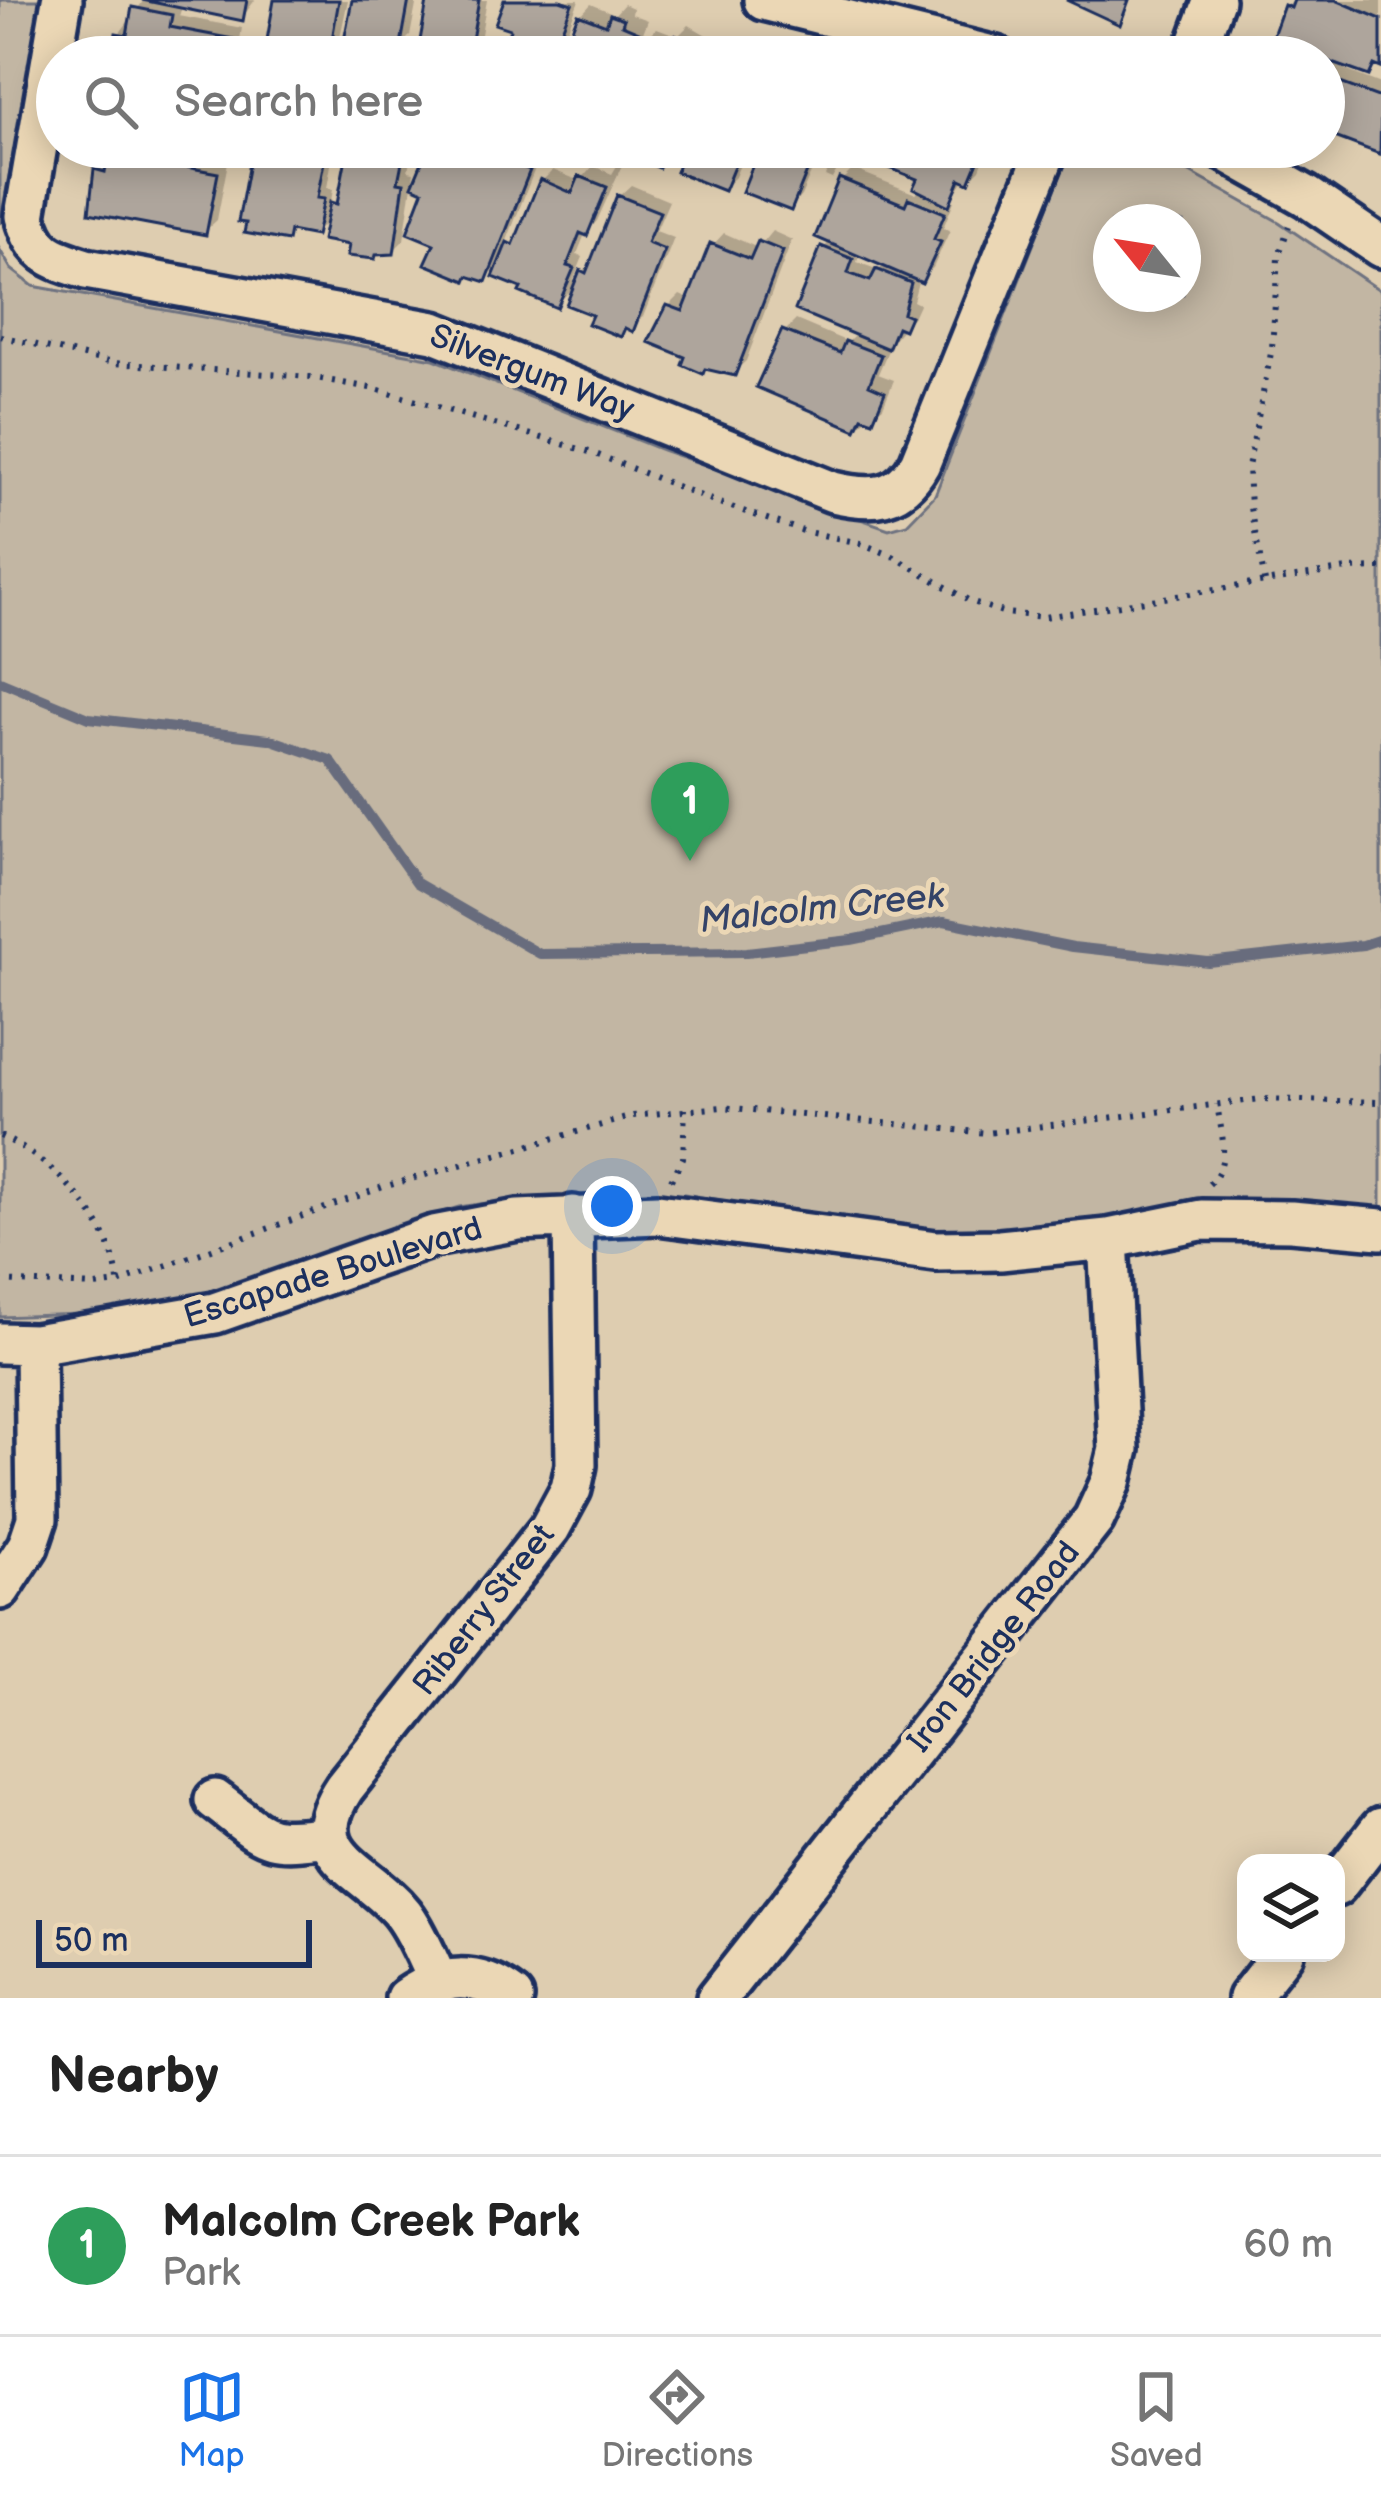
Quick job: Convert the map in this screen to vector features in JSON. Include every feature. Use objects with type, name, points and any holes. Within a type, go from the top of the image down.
[{"type":"street","name":"Silvergum Way","points":[[56,36],[62,0]]},
{"type":"street","points":[[764,0],[911,36]]},
{"type":"street","points":[[1201,36],[1214,0]]},
{"type":"street","name":"Silvergum Way","points":[[36,151],[25,215],[31,238],[56,260],[434,332],[833,492],[862,499],[883,498],[900,489],[920,463],[1039,168]]},
{"type":"street","points":[[1256,168],[1381,247]]},
{"type":"street","name":"Escapade Boulevard","points":[[18,1344],[215,1313],[395,1248],[476,1226],[573,1216],[658,1214],[936,1251],[1108,1239],[1201,1220],[1381,1229]]},
{"type":"street","name":"Riberry Street","points":[[328,1836],[327,1820],[344,1788],[550,1528],[571,1489],[577,1442],[573,1216]]},
{"type":"street","name":"Iron Bridge Road","points":[[717,1998],[1094,1520],[1119,1448],[1108,1239]]},
{"type":"street","points":[[0,1589],[28,1546],[37,1519],[18,1344]]},
{"type":"street","points":[[214,1800],[266,1838],[280,1842],[328,1836],[339,1858],[400,1910],[422,1990],[482,1979],[513,1998]]},
{"type":"street","points":[[1345,1874],[1381,1828]]},
{"type":"street","points":[[1248,1998],[1276,1962]]},
{"type":"path","points":[[1264,582],[1250,508],[1250,452],[1272,348],[1278,258],[1306,196]]},
{"type":"path","points":[[0,336],[113,363],[310,377],[395,394],[593,453],[724,506],[860,543],[893,556],[970,601],[1005,613],[1045,617],[1347,568],[1381,568]]},
{"type":"path","points":[[0,1281],[118,1283],[465,1161],[633,1116],[685,1109],[759,1110],[987,1133],[1217,1104],[1281,1099],[1381,1102]]},
{"type":"path","points":[[1201,1220],[1201,1198],[1224,1166],[1217,1104]]},
{"type":"path","points":[[658,1214],[663,1190],[683,1158],[685,1109]]},
{"type":"path","points":[[0,1136],[19,1144],[62,1180],[92,1214],[117,1266],[118,1283]]},
{"type":"shaded area","points":[[0,0],[42,0],[0,224]]},
{"type":"shaded area","points":[[1063,168],[1183,168],[1279,222],[1381,291],[1381,1209],[1224,1202],[1043,1229],[932,1235],[684,1194],[502,1201],[459,1207],[390,1228],[213,1293],[108,1313],[0,1317],[0,250],[11,269],[33,286],[434,359],[662,450],[889,529],[907,524],[935,495]]},
{"type":"building","points":[[142,0],[247,0],[243,21]]},
{"type":"building","points":[[274,0],[339,0],[333,36],[268,36]]},
{"type":"building","points":[[352,0],[409,0],[403,36],[345,36]]},
{"type":"building","points":[[417,0],[479,0],[473,36],[421,36],[427,2]]},
{"type":"building","points":[[504,0],[572,4],[559,36],[508,36],[510,29],[495,24]]},
{"type":"building","points":[[1066,0],[1129,0],[1120,25]]},
{"type":"building","points":[[1294,0],[1336,0],[1381,19],[1381,68],[1374,65],[1369,76],[1345,67],[1345,36],[1273,36],[1284,5],[1291,8]]},
{"type":"building","points":[[132,7],[172,15],[170,27],[217,36],[115,36],[127,35]]},
{"type":"building","points":[[578,14],[606,25],[610,14],[639,32],[637,36],[569,36]]},
{"type":"building","points":[[1345,85],[1381,98],[1380,154],[1345,141]]},
{"type":"building","points":[[106,168],[191,168],[218,173],[206,235],[89,213],[94,169],[105,172]]},
{"type":"building","points":[[248,168],[323,168],[317,198],[324,199],[316,236],[290,231],[288,241],[244,233],[246,223],[238,222]]},
{"type":"building","points":[[344,168],[401,168],[398,182],[404,183],[394,254],[376,255],[375,259],[347,256],[349,245],[322,240],[330,202],[337,204]]},
{"type":"building","points":[[420,168],[530,170],[486,282],[468,276],[466,281],[425,264],[434,244],[407,233],[423,191],[412,186]]},
{"type":"building","points":[[678,168],[733,168],[724,191],[676,172]]},
{"type":"building","points":[[752,168],[808,168],[791,211],[742,192]]},
{"type":"building","points":[[890,168],[975,168],[969,183],[960,179],[949,206],[913,188],[917,179]]},
{"type":"building","points":[[579,176],[607,187],[587,236],[580,233],[567,266],[574,268],[557,308],[493,277],[507,242],[513,245],[540,179],[572,193]]},
{"type":"building","points":[[839,178],[905,205],[908,198],[945,213],[934,239],[941,242],[922,283],[815,237]]},
{"type":"building","points":[[617,195],[660,212],[647,243],[665,250],[633,332],[625,328],[621,337],[588,324],[592,315],[566,305],[580,270],[586,273]]},
{"type":"building","points":[[758,241],[783,251],[735,376],[705,369],[703,374],[682,365],[685,357],[648,342],[667,305],[683,311],[710,243],[750,259]]},
{"type":"building","points":[[821,246],[853,259],[848,273],[870,281],[876,269],[911,283],[903,313],[910,316],[904,330],[897,327],[888,349],[795,310]]},
{"type":"building","points":[[782,330],[840,353],[845,341],[881,355],[869,385],[885,392],[873,421],[862,417],[856,430],[756,387]]},
{"type":"waterway","name":"Malcolm Creek","points":[[0,681],[89,718],[269,739],[330,760],[417,883],[540,954],[747,952],[851,940],[944,921],[1073,947],[1208,962],[1381,939]]},
{"type":"place","name":"Malcolm Creek Park","points":[[690,861]]}]
